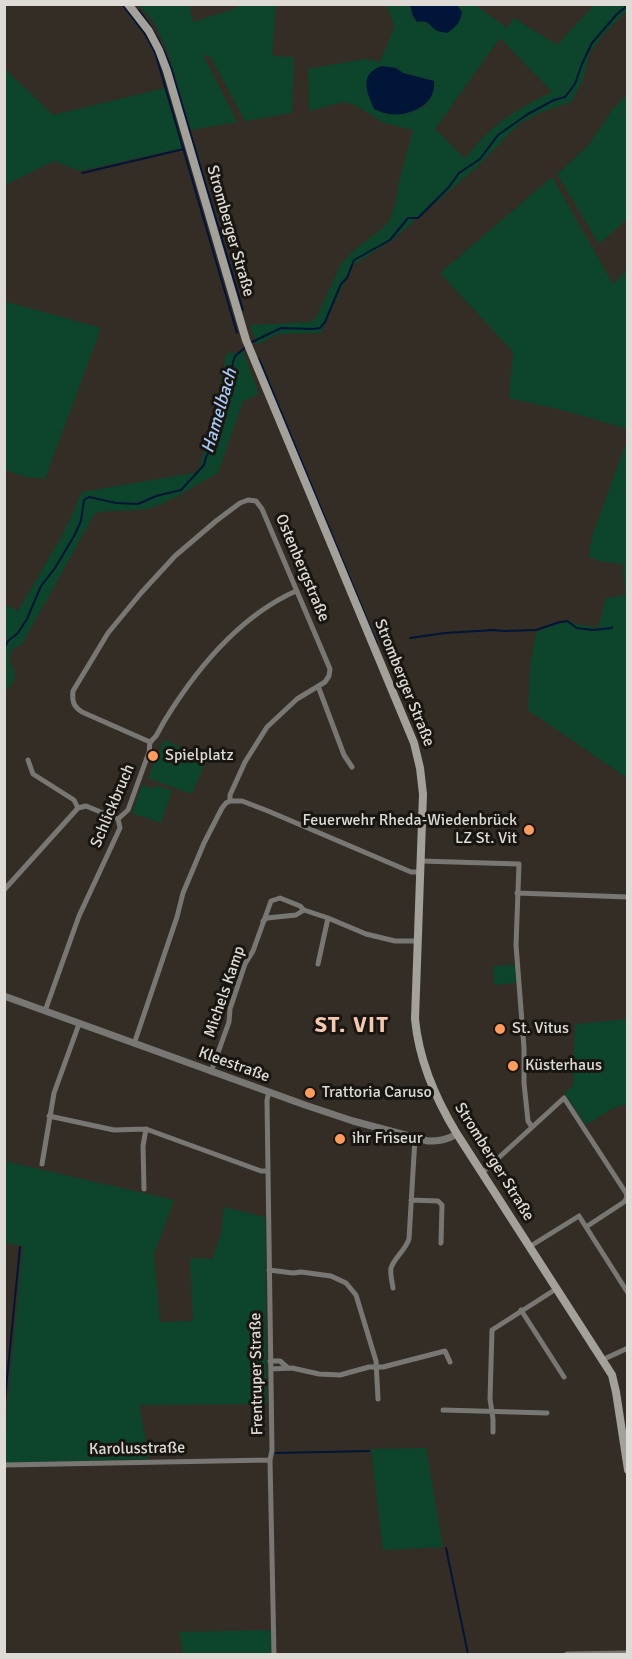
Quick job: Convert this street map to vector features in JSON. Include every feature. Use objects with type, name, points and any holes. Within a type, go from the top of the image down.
[{"type":"main road","name":"Stromberger Straße","points":[[128,4],[159,50],[246,340],[414,743],[423,794],[415,1018],[422,1061],[436,1097],[457,1134],[612,1376],[627,1470]]},
{"type":"street","name":"Ostenbergstraße","points":[[150,742],[82,712],[75,707],[72,699],[73,691],[108,633],[141,593],[175,556],[240,503],[248,500],[256,501],[262,508],[330,669],[325,682],[318,686]]},
{"type":"street","name":"Schlickbruch","points":[[45,1011],[79,916],[120,828],[118,819],[128,810],[149,752],[150,742],[156,736],[180,695],[213,653],[260,612],[280,598],[296,591]]},
{"type":"street","points":[[231,801],[230,795],[245,762],[267,727],[297,699],[318,686],[344,755],[352,767]]},
{"type":"street","points":[[28,760],[33,774],[74,800],[78,808]]},
{"type":"street","points":[[134,1044],[192,870],[226,803],[242,801],[411,872],[420,872]]},
{"type":"street","points":[[4,890],[78,808],[86,806],[118,819]]},
{"type":"street","points":[[421,861],[519,864],[516,945],[525,1048],[524,1083],[528,1121],[532,1127]]},
{"type":"street","points":[[518,893],[627,897]]},
{"type":"street","name":"Michels Kamp","points":[[211,1072],[229,1022],[230,1009],[245,964],[253,951],[271,902],[275,899],[280,898],[304,910],[366,934],[395,941],[417,941]]},
{"type":"street","points":[[263,921],[267,918],[296,915],[304,910]]},
{"type":"street","points":[[318,964],[328,918]]},
{"type":"street","name":"Kleestraße","points":[[4,996],[353,1121],[428,1141],[440,1142],[457,1134]]},
{"type":"street","points":[[42,1164],[54,1093],[79,1024]]},
{"type":"street","name":"Frentruper Straße","points":[[269,1092],[267,1100],[272,1450],[270,1460],[274,1654]]},
{"type":"street","points":[[482,1173],[564,1098],[626,1193],[627,1198],[586,1227]]},
{"type":"street","points":[[49,1116],[114,1130],[146,1129],[261,1171],[268,1171]]},
{"type":"street","points":[[144,1189],[143,1146],[146,1129]]},
{"type":"street","points":[[393,1288],[392,1266],[407,1246],[409,1239],[416,1138]]},
{"type":"street","points":[[411,1200],[438,1201],[442,1205],[441,1243]]},
{"type":"street","points":[[529,1247],[579,1216],[627,1293]]},
{"type":"street","points":[[269,1270],[331,1276],[346,1283],[356,1295],[376,1360],[378,1399]]},
{"type":"street","points":[[493,1431],[490,1399],[492,1330],[556,1289]]},
{"type":"street","points":[[521,1310],[564,1377]]},
{"type":"street","points":[[603,1360],[627,1348]]},
{"type":"street","points":[[271,1369],[288,1368],[340,1375],[445,1351],[450,1362]]},
{"type":"street","points":[[270,1361],[280,1360],[288,1368]]},
{"type":"street","points":[[443,1410],[547,1413]]},
{"type":"street","name":"Karolusstraße","points":[[4,1465],[270,1460]]},
{"type":"street","points":[[567,1654],[627,1653]]},
{"type":"green space","points":[[139,5],[189,5],[193,22],[237,8],[238,5],[276,5],[272,56],[294,57],[292,113],[245,121],[210,56],[203,55],[237,122],[191,130],[169,55],[155,24]]},
{"type":"green space","points":[[386,5],[410,5],[413,16],[430,24],[437,31],[462,12],[458,5],[475,5],[507,28],[514,18],[557,45],[594,5],[627,5],[627,11],[590,52],[583,80],[571,102],[541,112],[519,124],[475,169],[391,241],[352,266],[321,333],[277,334],[257,345],[250,325],[311,322],[316,318],[340,266],[351,253],[386,225],[391,216],[413,130],[384,123],[355,105],[343,102],[309,111],[308,69],[365,59],[380,62],[395,26]],"holes":[[[500,38],[552,92],[504,119],[474,147],[465,159],[435,129]],[[395,68],[403,73],[434,81],[426,105],[400,114],[375,109]]]},
{"type":"green space","points":[[5,69],[53,115],[165,88],[182,148],[79,171],[54,161],[5,185]]},
{"type":"green space","points":[[627,95],[627,219],[599,244],[557,174],[588,146],[613,109]]},
{"type":"green space","points":[[552,177],[613,284],[627,272],[627,429],[566,411],[509,398],[513,352],[440,273]]},
{"type":"green space","points":[[4,301],[101,328],[45,479],[26,477],[5,470]]},
{"type":"green space","points":[[243,351],[259,394],[243,401],[218,473],[151,508],[95,513],[22,644],[12,650],[9,660],[15,673],[13,683],[5,691],[5,604],[18,611],[63,534],[82,492],[198,472],[212,425],[226,354]]},
{"type":"green space","points":[[627,440],[628,778],[528,710],[530,667],[536,632],[568,622],[598,628],[606,598],[625,595],[623,564],[604,562],[589,557],[592,536]]},
{"type":"green space","points":[[164,740],[207,758],[192,794],[148,778]]},
{"type":"green space","points":[[142,785],[153,789],[155,785],[172,791],[161,823],[132,813]]},
{"type":"green space","points":[[515,965],[516,983],[494,985],[493,966]]},
{"type":"green space","points":[[627,1019],[627,1104],[613,1108],[586,1125],[564,1093],[573,1086],[575,1024]]},
{"type":"green space","points":[[4,1161],[174,1200],[154,1254],[160,1322],[193,1321],[190,1258],[212,1259],[221,1234],[224,1207],[265,1217],[267,1404],[139,1405],[149,1459],[5,1463],[7,1408],[23,1246],[5,1243]]},
{"type":"green space","points":[[426,1448],[443,1547],[383,1550],[371,1449]]},
{"type":"green space","points":[[269,1630],[271,1632],[271,1654],[183,1654],[179,1632]]},
{"type":"water","points":[[410,5],[457,5],[462,12],[457,24],[447,33],[437,31],[427,23],[417,22]]},
{"type":"water","points":[[382,66],[396,68],[403,73],[434,81],[431,97],[420,108],[404,113],[388,114],[374,109],[366,84],[374,69]]},
{"type":"waterway","points":[[122,4],[145,34],[155,52],[237,333]]},
{"type":"waterway","name":"Hamelbach","points":[[250,343],[281,328],[320,328],[354,260],[390,240],[408,218],[418,218],[449,187],[459,173],[480,159],[498,135],[528,114],[554,100],[565,97],[575,84],[592,43],[628,5]]},
{"type":"waterway","points":[[139,10],[165,52],[171,68],[243,310]]},
{"type":"waterway","points":[[82,173],[184,149]]},
{"type":"waterway","name":"Hamelbach","points":[[4,649],[27,619],[41,586],[74,536],[81,521],[84,500],[89,497],[116,503],[138,504],[156,496],[181,490],[204,465],[212,448],[217,417],[228,393],[235,356],[246,347]]},
{"type":"waterway","points":[[259,359],[377,644]]},
{"type":"waterway","points":[[410,638],[445,633],[536,630],[567,621],[577,628],[593,630],[612,627]]},
{"type":"waterway","name":"Hamelbach","points":[[4,670],[4,678]]},
{"type":"waterway","points":[[4,1409],[20,1247]]},
{"type":"waterway","points":[[276,1453],[369,1451]]},
{"type":"waterway","points":[[446,1548],[468,1654]]},
{"type":"place","name":"Spielplatz","points":[[153,756]]},
{"type":"place","name":"Feuerwehr Rheda-Wiedenbrück LZ St. Vit","points":[[529,830]]},
{"type":"place","name":"St. Vitus","points":[[500,1029]]},
{"type":"place","name":"Küsterhaus","points":[[513,1066]]},
{"type":"place","name":"Trattoria Caruso","points":[[310,1093]]},
{"type":"place","name":"ihr Friseur","points":[[340,1139]]},
{"type":"district","name":"ST. VIT","points":[[352,1026]]}]
